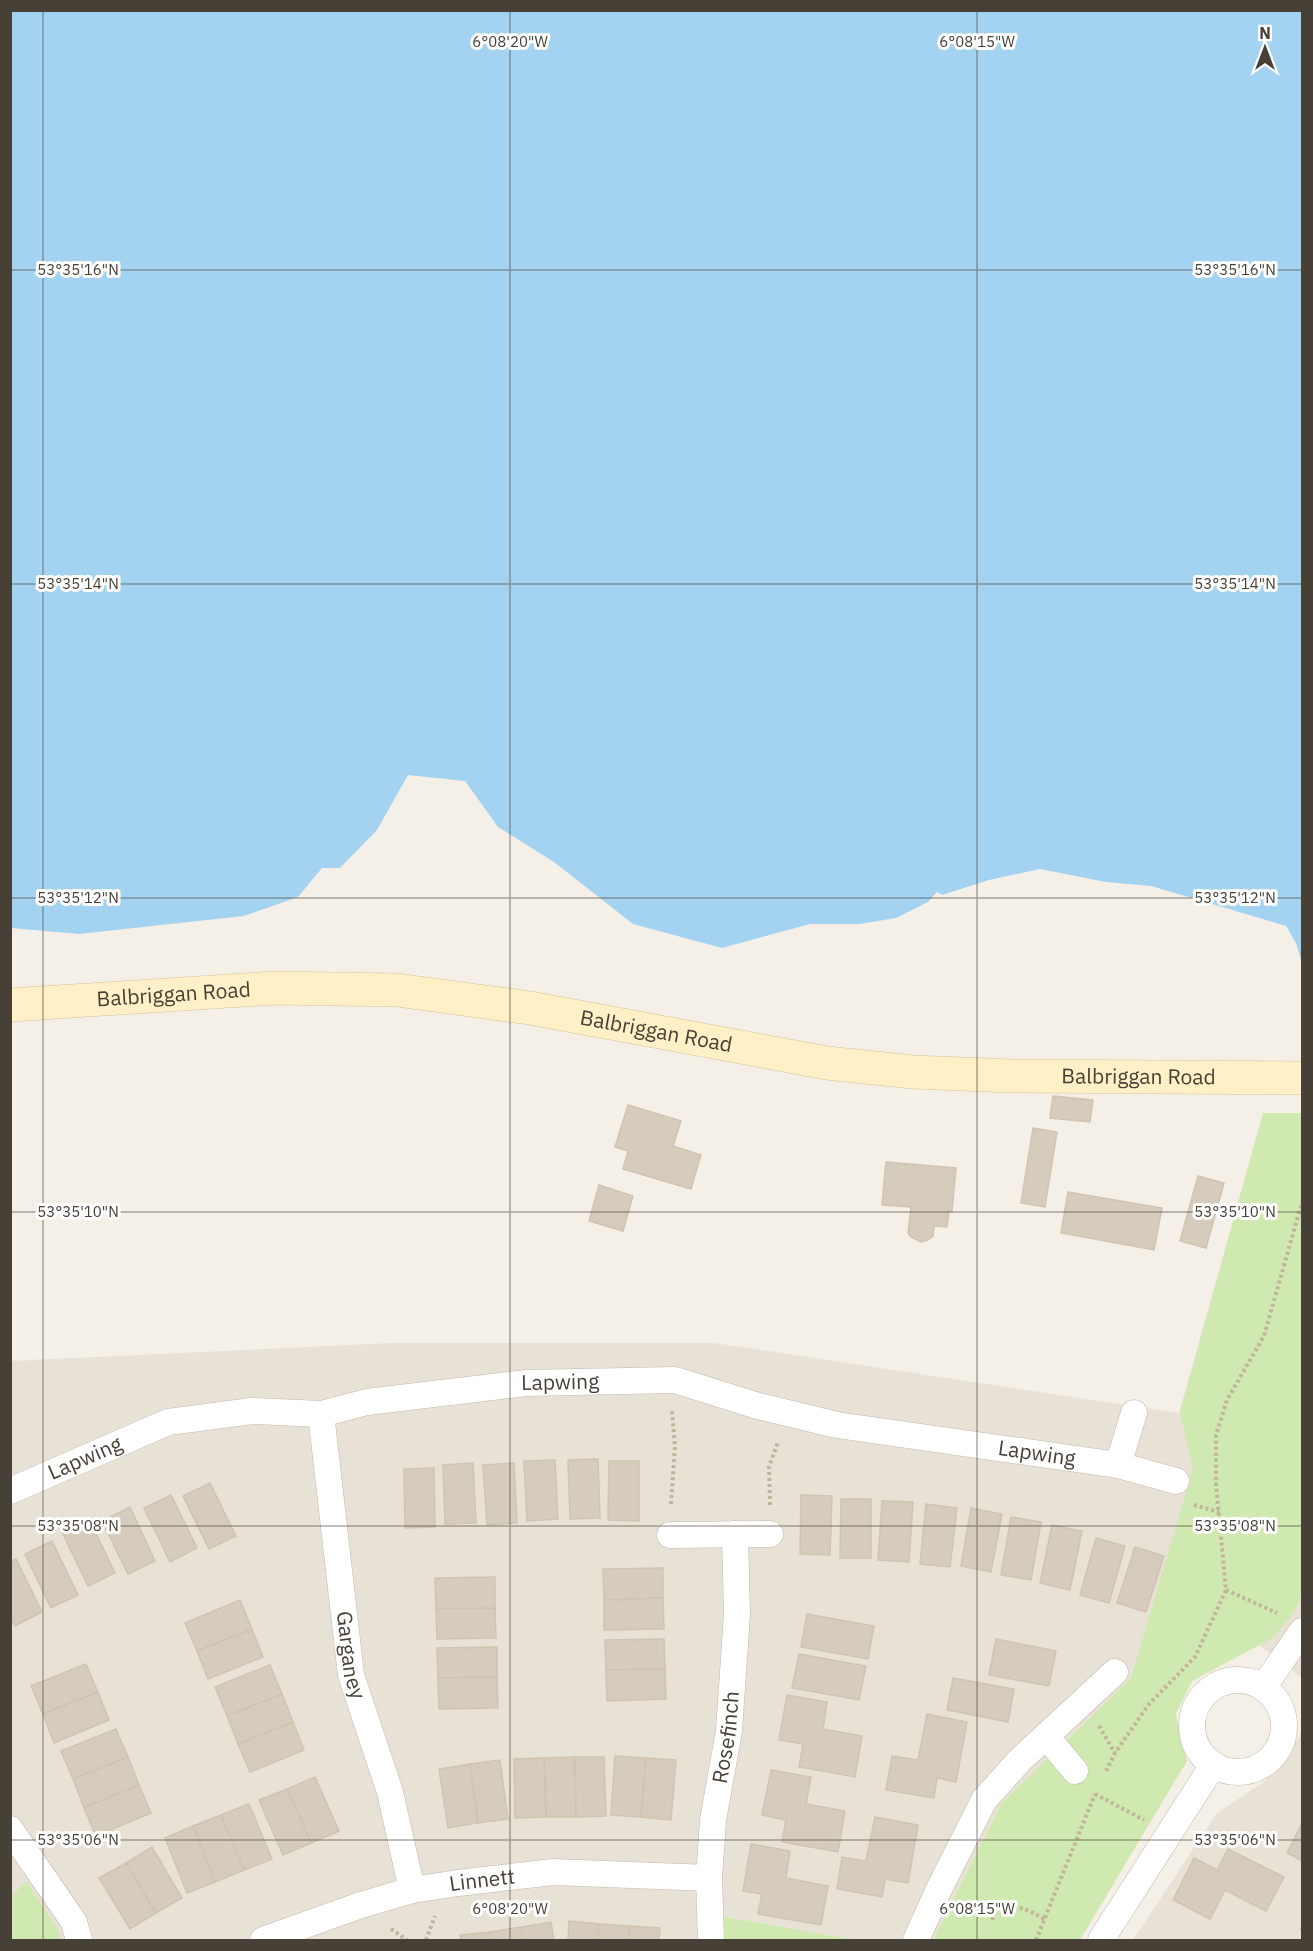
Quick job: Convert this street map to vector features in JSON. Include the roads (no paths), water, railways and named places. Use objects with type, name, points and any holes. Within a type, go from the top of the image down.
[{"type":"main road","name":"Balbriggan Road","points":[[10,1005],[275,988],[397,990],[531,1008],[827,1063],[913,1072],[1012,1076],[1302,1078]]},
{"type":"street","name":"Lapwing","points":[[10,1491],[168,1422],[252,1412],[321,1414],[367,1402],[526,1383],[675,1380],[790,1414],[837,1425],[1118,1465],[1176,1481]]},
{"type":"street","points":[[1118,1465],[1134,1413]]},
{"type":"street","name":"Garganey","points":[[321,1414],[351,1675],[390,1792],[412,1890]]},
{"type":"street","name":"Rosefinch","points":[[711,1941],[709,1878],[713,1820],[729,1731],[737,1614],[735,1534]]},
{"type":"street","points":[[670,1535],[770,1534]]},
{"type":"street","points":[[1263,1688],[1293,1624]]},
{"type":"street","points":[[916,1941],[940,1887],[984,1800],[1019,1761],[1115,1672]]},
{"type":"street","points":[[1243,1681],[1263,1688],[1274,1698],[1281,1710],[1284,1724],[1292,1738],[1267,1762],[1255,1769],[1240,1772],[1226,1771],[1213,1765],[1202,1755],[1195,1743],[1192,1729],[1193,1714],[1199,1701],[1222,1683],[1243,1681]]},
{"type":"street","points":[[1046,1736],[1075,1771]]},
{"type":"street","points":[[1101,1941],[1213,1765]]},
{"type":"street","points":[[10,1829],[74,1922],[80,1941]]},
{"type":"street","name":"Linnett","points":[[263,1941],[361,1905],[412,1890],[553,1872],[709,1878]]},
{"type":"water","points":[[10,11],[1302,11],[1302,963],[1296,943],[1286,926],[1151,886],[1106,882],[1040,869],[989,880],[942,895],[937,892],[928,902],[896,918],[860,924],[810,924],[722,948],[633,924],[554,862],[498,827],[465,781],[408,775],[377,830],[340,868],[322,868],[298,897],[244,916],[79,934],[11,928]]}]
